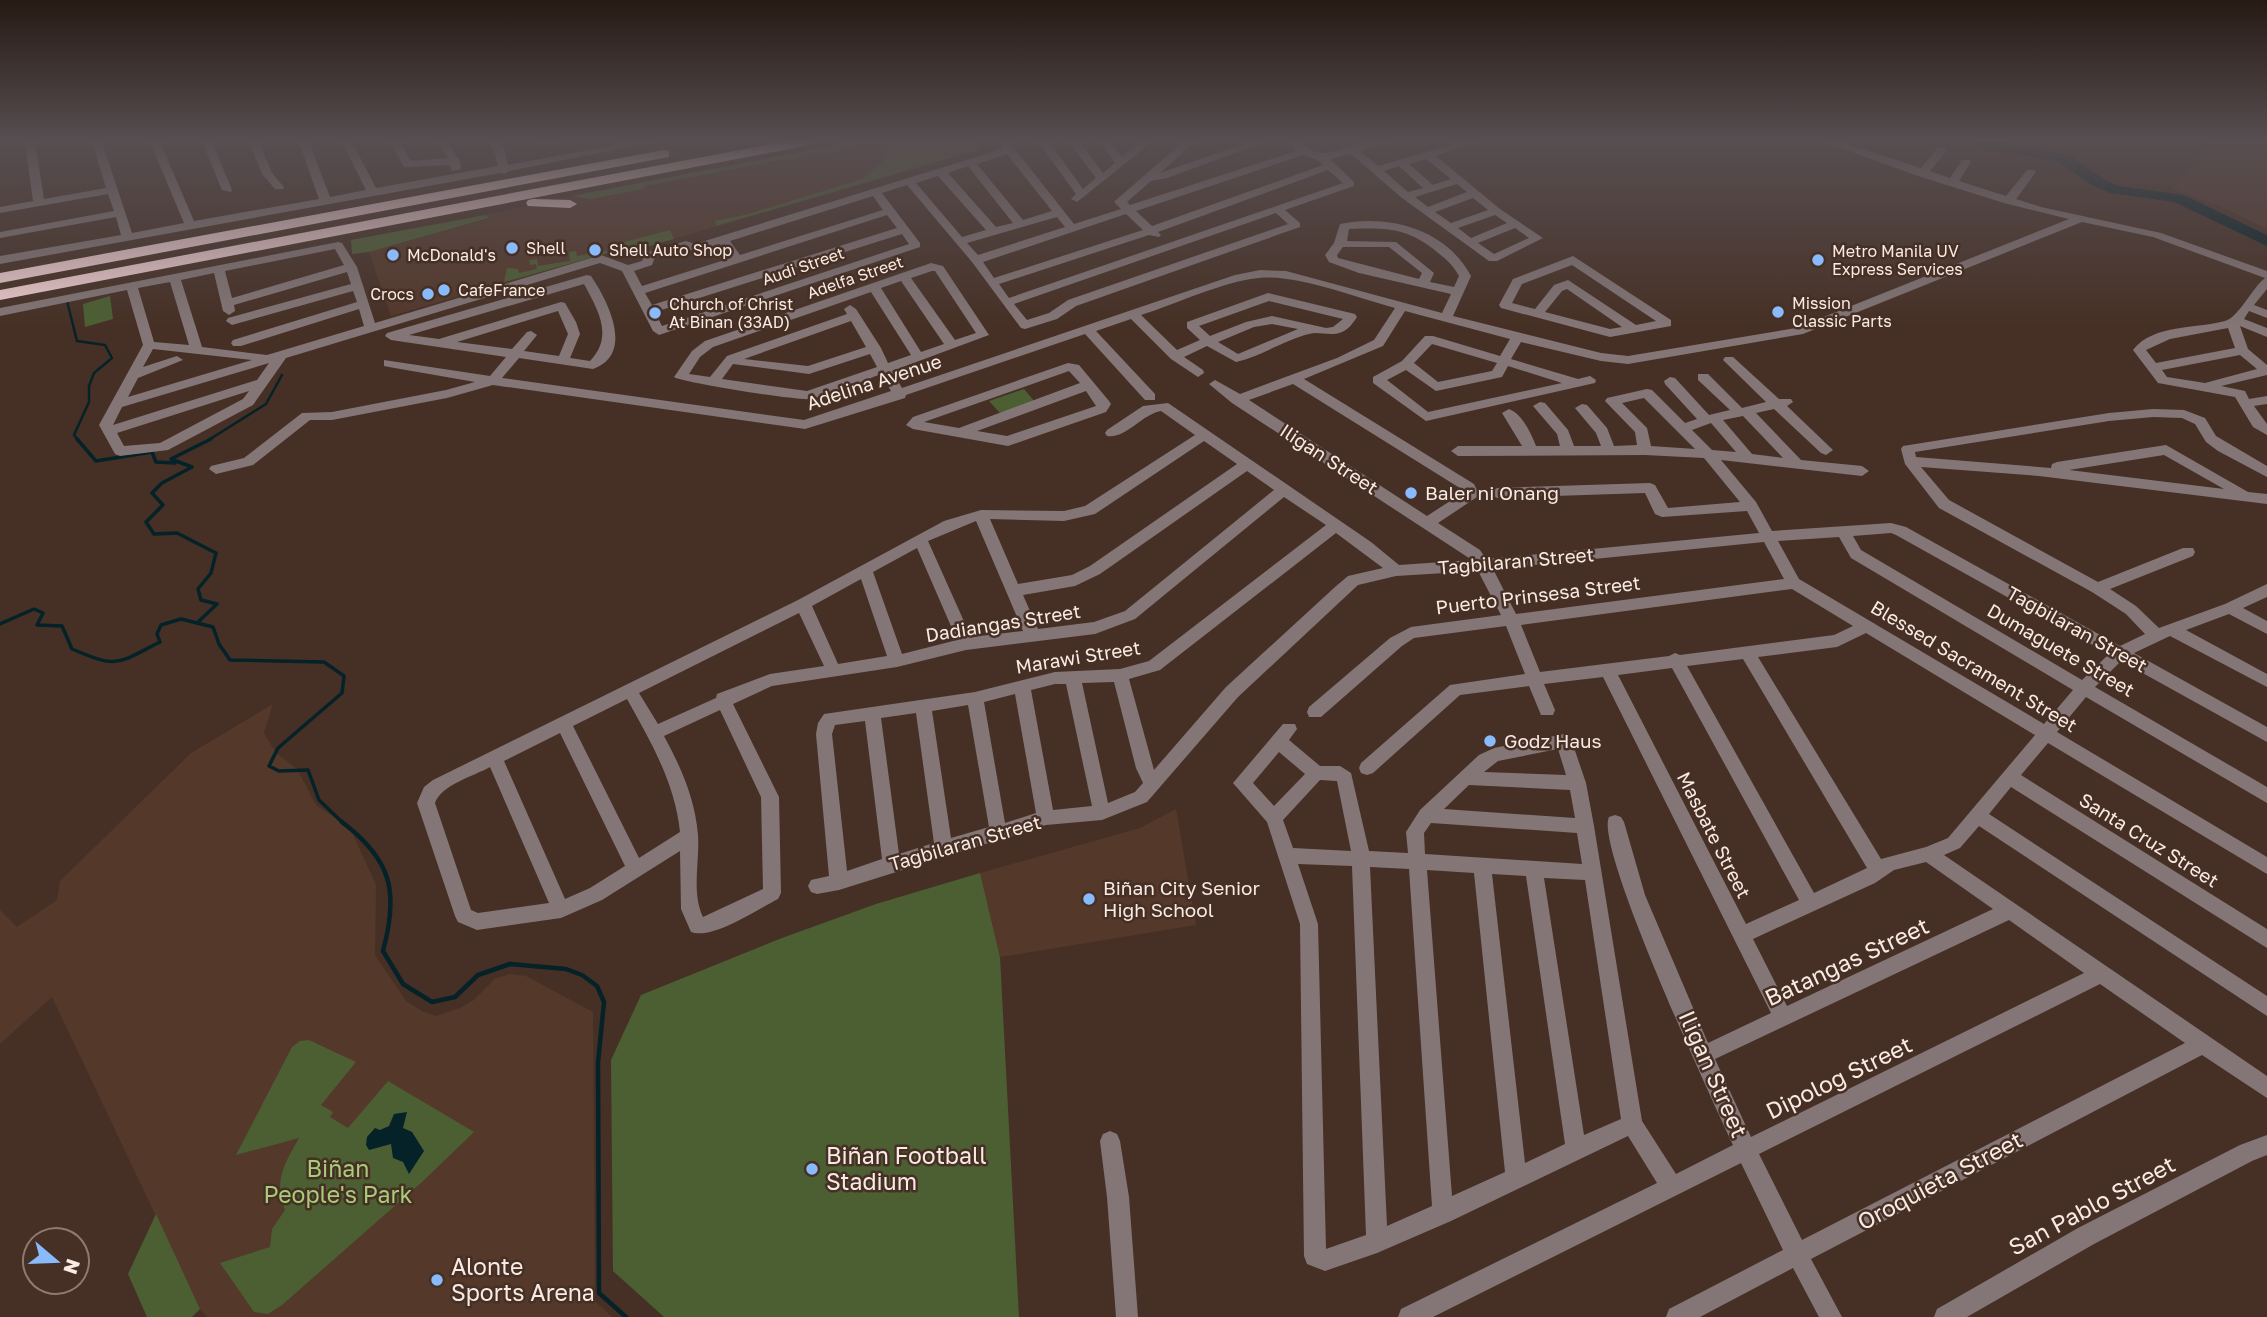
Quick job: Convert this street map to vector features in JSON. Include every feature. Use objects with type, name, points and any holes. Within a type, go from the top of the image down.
[{"type":"highway","points":[[0,278],[399,203]]},
{"type":"highway","points":[[0,295],[482,203]]},
{"type":"highway","points":[[416,216],[527,203]]},
{"type":"highway","points":[[548,203],[569,204]]},
{"type":"street","points":[[0,209],[35,203]]},
{"type":"street","points":[[116,203],[128,237]]},
{"type":"street","points":[[181,203],[191,227]]},
{"type":"street","points":[[0,260],[318,203]]},
{"type":"street","points":[[119,404],[601,259],[627,269],[648,262],[649,255],[686,244],[692,248],[841,203]]},
{"type":"street","points":[[627,269],[648,310],[904,230],[884,203]]},
{"type":"street","points":[[928,203],[976,260],[1025,325],[1053,316],[1072,303],[1296,225],[1277,209]]},
{"type":"street","points":[[969,203],[993,231]]},
{"type":"street","points":[[1003,203],[1020,224]]},
{"type":"street","points":[[1052,203],[1073,230]]},
{"type":"street","points":[[1121,203],[1168,246]]},
{"type":"street","points":[[976,260],[1148,203]]},
{"type":"street","points":[[991,283],[1150,231],[1220,203]]},
{"type":"street","points":[[1006,303],[1293,203]]},
{"type":"street","points":[[1416,203],[1493,259],[1536,239],[1487,203]]},
{"type":"street","points":[[1427,211],[1447,203]]},
{"type":"street","points":[[2018,203],[2157,235],[2267,275]]},
{"type":"street","points":[[638,291],[890,211]]},
{"type":"street","points":[[1450,227],[1496,211]]},
{"type":"street","points":[[960,241],[1059,213]]},
{"type":"street","points":[[0,235],[120,214]]},
{"type":"street","name":"Adelina Avenue","points":[[389,363],[494,382],[792,424],[819,422],[900,395],[995,377],[1088,330],[1239,278],[1260,274],[1286,275],[1517,337],[1628,360],[1799,331],[2080,219]]},
{"type":"street","points":[[1471,242],[1515,224]]},
{"type":"street","points":[[1446,318],[1459,292],[1465,276],[1460,266],[1411,228],[1392,225],[1344,226],[1340,244],[1331,255],[1333,260],[1363,271],[1459,292]]},
{"type":"street","name":"Audi Street","points":[[648,310],[659,331],[916,245],[904,230]]},
{"type":"street","points":[[723,239],[738,260]]},
{"type":"street","points":[[1340,244],[1392,244],[1425,269],[1428,273],[1423,284]]},
{"type":"street","points":[[227,303],[261,277],[302,266],[338,245],[351,267],[372,328]]},
{"type":"street","points":[[1573,260],[1667,323],[1611,333],[1537,314],[1505,305],[1517,282],[1573,260]]},
{"type":"street","points":[[0,312],[219,269],[261,277],[302,266],[351,267]]},
{"type":"street","name":"Adelfa Street","points":[[713,383],[680,377],[696,354],[709,344],[935,267],[983,333],[981,337],[952,346]]},
{"type":"street","points":[[219,269],[239,349]]},
{"type":"street","points":[[1353,291],[1363,271]]},
{"type":"street","points":[[855,316],[732,359],[724,365],[713,383],[801,395],[886,370],[952,346],[904,277]]},
{"type":"street","points":[[175,278],[196,349]]},
{"type":"street","points":[[587,279],[611,327],[611,337],[593,365],[436,344],[391,337],[587,279]]},
{"type":"street","points":[[2234,322],[2267,281]]},
{"type":"street","points":[[1537,314],[1558,288],[1568,284],[1635,330]]},
{"type":"street","points":[[232,321],[357,286]]},
{"type":"street","points":[[132,287],[149,345],[106,425],[120,451],[163,447],[248,402],[282,354]]},
{"type":"street","points":[[874,287],[918,358]]},
{"type":"street","points":[[1175,356],[1209,342],[1272,320],[1310,329],[1336,331],[1346,326],[1351,317],[1268,297],[1195,321],[1191,325],[1209,342],[1236,358],[1250,355],[1310,329]]},
{"type":"street","points":[[844,298],[900,395]]},
{"type":"street","points":[[239,349],[363,304]]},
{"type":"street","points":[[436,344],[561,306],[575,338],[574,344],[561,362]]},
{"type":"street","points":[[1237,400],[1379,343],[1402,306]]},
{"type":"street","points":[[2246,306],[2267,314]]},
{"type":"street","points":[[1133,314],[1175,356],[1198,373]]},
{"type":"street","points":[[2234,322],[2242,351],[2267,371]]},
{"type":"street","points":[[2267,333],[2234,322],[2160,337],[2143,343],[2139,350],[2163,380],[2240,394],[2248,403],[2258,424],[2267,431]]},
{"type":"street","points":[[1570,349],[1577,326]]},
{"type":"street","points":[[1088,330],[1154,401],[1396,570]]},
{"type":"street","points":[[216,469],[252,460],[307,416],[332,416],[494,382],[531,335]]},
{"type":"street","points":[[1407,363],[1436,387],[1497,374],[1517,337]]},
{"type":"street","points":[[1429,339],[1584,381],[1426,417],[1378,380],[1407,363],[1429,339]]},
{"type":"street","points":[[149,345],[239,349],[267,358]]},
{"type":"street","points":[[732,359],[744,363],[809,370],[875,348]]},
{"type":"street","points":[[2152,368],[2242,351]]},
{"type":"street","points":[[134,375],[177,360]]},
{"type":"street","points":[[1729,360],[1784,402],[1826,450]]},
{"type":"street","points":[[1074,368],[1104,404],[1101,409],[1015,440],[958,434],[913,425],[995,377],[1074,368]]},
{"type":"street","points":[[2205,387],[2267,371]]},
{"type":"street","points":[[1703,377],[1797,464]]},
{"type":"street","points":[[1294,379],[1469,487],[1472,494],[1428,522]]},
{"type":"street","points":[[1670,380],[1748,458]]},
{"type":"street","points":[[109,431],[261,383]]},
{"type":"street","name":"Iligan Street","points":[[1215,384],[1475,554],[1510,621],[1546,710]]},
{"type":"street","points":[[958,434],[1088,385]]},
{"type":"street","points":[[1645,450],[1642,431],[1612,401],[1647,393],[1708,454]]},
{"type":"street","points":[[2248,403],[2267,400]]},
{"type":"street","points":[[1112,433],[1154,401]]},
{"type":"street","points":[[1683,429],[1710,419],[1784,402]]},
{"type":"street","points":[[1540,406],[1563,433],[1568,448]]},
{"type":"street","points":[[1582,408],[1602,431],[1609,449]]},
{"type":"street","points":[[1509,413],[1524,434],[1530,449]]},
{"type":"street","points":[[2267,472],[2211,439],[2200,421],[2193,416],[2153,413],[2109,417],[1908,449],[1910,460],[1944,504],[2097,588],[2163,632],[2267,681]]},
{"type":"street","points":[[689,836],[596,894],[561,910],[477,922],[464,916],[426,803],[430,792],[439,785],[803,604],[959,520],[981,515],[1075,516],[1090,510],[1204,435]]},
{"type":"street","points":[[1458,451],[1568,448],[1645,450],[1862,471]]},
{"type":"street","points":[[2039,471],[2166,450],[2247,496]]},
{"type":"street","name":"Blessed Sacrament Street","points":[[1708,454],[1751,506],[1794,583],[2267,866]]},
{"type":"street","points":[[1910,460],[2039,471],[2267,499]]},
{"type":"street","points":[[1013,591],[1075,580],[1095,570],[1247,464]]},
{"type":"street","points":[[1497,493],[1650,488],[1660,510],[1667,513],[1751,506]]},
{"type":"street","name":"Dadiangas Street","points":[[654,733],[723,699],[770,680],[897,661],[966,644],[1095,628],[1129,615],[1283,490]]},
{"type":"street","points":[[981,515],[1032,636]]},
{"type":"street","name":"Marawi Street","points":[[839,882],[824,734],[826,723],[836,717],[923,708],[1073,677],[1120,676],[1154,666],[1336,526]]},
{"type":"street","name":"Tagbilaran Street","points":[[817,886],[839,882],[1046,818],[1102,813],[1141,797],[1240,683],[1340,591],[1353,580],[1396,570],[1483,565],[1767,537],[1891,528],[1901,531],[2267,735]]},
{"type":"street","name":"Dumaguete Street","points":[[1843,531],[1856,554],[2267,796]]},
{"type":"street","points":[[920,540],[966,644]]},
{"type":"street","points":[[2097,588],[2188,552]]},
{"type":"street","points":[[865,569],[897,661]]},
{"type":"street","name":"Puerto Prinsesa Street","points":[[1315,712],[1396,642],[1411,633],[1794,583]]},
{"type":"street","points":[[1741,935],[1869,877],[1877,869],[1903,858],[1928,854],[1954,843],[2084,688],[2120,653],[2163,632],[2230,608],[2267,590]]},
{"type":"street","points":[[803,604],[833,669]]},
{"type":"street","points":[[2230,608],[2267,628]]},
{"type":"street","points":[[1367,768],[1456,689],[1675,659],[1837,641],[1866,626]]},
{"type":"street","points":[[1746,652],[1877,869]]},
{"type":"street","points":[[1675,659],[1810,902]]},
{"type":"street","name":"Masbate Street","points":[[1607,669],[1784,1019]]},
{"type":"street","points":[[1120,676],[1144,768],[1152,783]]},
{"type":"street","points":[[1073,677],[1102,813]]},
{"type":"street","points":[[1022,687],[1046,818]]},
{"type":"street","points":[[629,689],[673,765],[685,797],[689,836],[688,885],[692,921],[698,926],[708,925],[772,893],[770,797],[723,699]]},
{"type":"street","points":[[975,698],[998,831]]},
{"type":"street","points":[[923,708],[944,848]]},
{"type":"street","points":[[873,713],[891,864]]},
{"type":"street","points":[[563,723],[636,870]]},
{"type":"street","points":[[1316,773],[1284,735],[1242,783],[1274,818],[1289,856],[1296,890],[1309,924],[1315,1256],[1325,1259],[1377,1242],[1632,1124]]},
{"type":"street","points":[[1443,1213],[1415,832],[1426,815],[1494,755],[1564,741],[1577,783],[1585,826],[1632,1124],[1671,1186]]},
{"type":"street","points":[[494,757],[561,910]]},
{"type":"street","points":[[1274,818],[1316,773],[1340,773],[1345,779],[1361,858],[1377,1242]]},
{"type":"street","name":"Santa Cruz Street","points":[[2010,777],[2267,939]]},
{"type":"street","points":[[1465,778],[1577,783]]},
{"type":"street","points":[[1426,815],[1585,826]]},
{"type":"street","points":[[1978,816],[2267,1007]]},
{"type":"street","name":"Iligan Street","points":[[1615,822],[1629,881],[1703,1055],[1796,1256],[1831,1317]]},
{"type":"street","points":[[1928,854],[2267,1088]]},
{"type":"street","points":[[1289,856],[1416,861],[1592,873]]},
{"type":"street","points":[[1482,865],[1516,1176]]},
{"type":"street","points":[[1534,869],[1576,1149]]},
{"type":"street","name":"Batangas Street","points":[[1703,1055],[2011,910]]},
{"type":"street","name":"Dipolog Street","points":[[1409,1317],[2101,974]]},
{"type":"street","name":"Oroquieta Street","points":[[1677,1317],[2202,1044]]},
{"type":"street","points":[[1110,1141],[1118,1197],[1127,1317]]},
{"type":"street","name":"San Pablo Street","points":[[1945,1317],[2086,1237],[2247,1152],[2267,1145]]},
{"type":"shaded area","name":"Shell","points":[[538,203],[795,203],[615,256],[614,252],[604,254],[391,316],[369,252],[488,219],[485,215]]},
{"type":"shaded area","points":[[2213,203],[2267,203],[2267,229]]},
{"type":"shaded area","points":[[273,704],[264,733],[276,753],[297,769],[316,805],[350,828],[376,885],[375,955],[406,1001],[436,1016],[460,1008],[474,1000],[496,978],[511,974],[526,976],[593,1012],[595,1301],[612,1317],[207,1317],[200,1309],[52,997],[0,1044],[0,910],[17,927],[57,900],[60,881],[191,753]]},
{"type":"shaded area","name":"Biñan City Senior High School","points":[[1176,809],[1196,925],[1000,957],[980,873],[1140,828]]},
{"type":"green space","points":[[783,203],[794,203],[716,226],[715,221]]},
{"type":"green space","points":[[485,215],[489,218],[369,252],[352,254],[351,240]]},
{"type":"green space","points":[[670,230],[674,239],[615,256],[614,252],[604,254],[504,282],[507,268],[518,269],[519,273],[537,269],[536,264],[530,265],[529,260],[537,259],[538,266],[570,261],[569,252],[576,251],[577,256],[617,249],[617,244]]},
{"type":"green space","points":[[110,296],[113,319],[85,327],[83,304]]},
{"type":"green space","points":[[1024,389],[1035,402],[1000,413],[989,401]]},
{"type":"green space","name":"Biñan Football Stadium","points":[[980,873],[1000,957],[1019,1317],[664,1317],[613,1271],[611,1060],[641,995],[782,938],[876,904]]},
{"type":"green space","name":"Biñan People's Park","points":[[309,1040],[356,1062],[321,1105],[333,1112],[330,1117],[348,1128],[388,1081],[474,1132],[422,1182],[282,1305],[268,1314],[254,1312],[220,1263],[270,1247],[272,1229],[285,1210],[280,1190],[282,1173],[299,1138],[236,1155],[292,1047],[300,1041]]},
{"type":"green space","points":[[156,1214],[200,1309],[192,1317],[147,1317],[128,1274]]},
{"type":"water","points":[[407,1112],[403,1128],[412,1132],[424,1151],[409,1174],[403,1162],[393,1158],[391,1144],[369,1150],[366,1145],[367,1137],[375,1128],[380,1130],[389,1126],[394,1114]]},
{"type":"waterway","points":[[2189,203],[2267,241]]},
{"type":"waterway","points":[[67,301],[77,341],[105,345],[112,358],[94,373],[89,386],[89,402],[74,435],[79,441]]},
{"type":"waterway","points":[[207,441],[266,404],[282,375]]},
{"type":"waterway","points":[[77,439],[96,461],[152,452],[156,462],[175,463]]},
{"type":"waterway","points":[[207,441],[211,439]]},
{"type":"waterway","points":[[198,622],[217,604],[201,600],[198,589],[211,573],[216,553],[177,533],[154,534],[146,522],[163,505],[152,493],[162,483],[192,467],[171,459],[207,441]]},
{"type":"waterway","points":[[0,624],[34,609],[43,613],[37,625],[62,626],[72,649],[99,659],[117,661],[160,642],[157,634],[161,625],[181,619],[213,627],[219,644],[230,660],[324,662],[344,676],[342,693],[278,748],[269,766],[279,771],[308,770],[319,800],[344,824]]},
{"type":"waterway","points":[[342,822],[372,850],[387,879],[390,911],[383,951],[403,984],[432,1002],[455,997],[478,975],[510,964],[566,969],[582,975],[597,986],[604,1002],[598,1063],[599,1293],[626,1317]]},
{"type":"place","name":"Shell","points":[[512,248]]},
{"type":"place","name":"Shell Auto Shop","points":[[595,250]]},
{"type":"place","name":"McDonald's","points":[[393,255]]},
{"type":"place","name":"Metro Manila UV Express Services","points":[[1818,260]]},
{"type":"place","name":"CafeFrance","points":[[444,290]]},
{"type":"place","name":"Crocs","points":[[428,294]]},
{"type":"place","name":"Mission Classic Parts","points":[[1778,312]]},
{"type":"place","name":"Church of Christ At Binan (33AD)","points":[[655,313]]},
{"type":"place","name":"Baler ni Onang","points":[[1411,493]]},
{"type":"place","name":"Godz Haus","points":[[1490,741]]},
{"type":"place","name":"Biñan City Senior High School","points":[[1089,899]]},
{"type":"place","name":"Biñan Football Stadium","points":[[812,1169]]},
{"type":"place","name":"Alonte Sports Arena","points":[[437,1280]]}]
